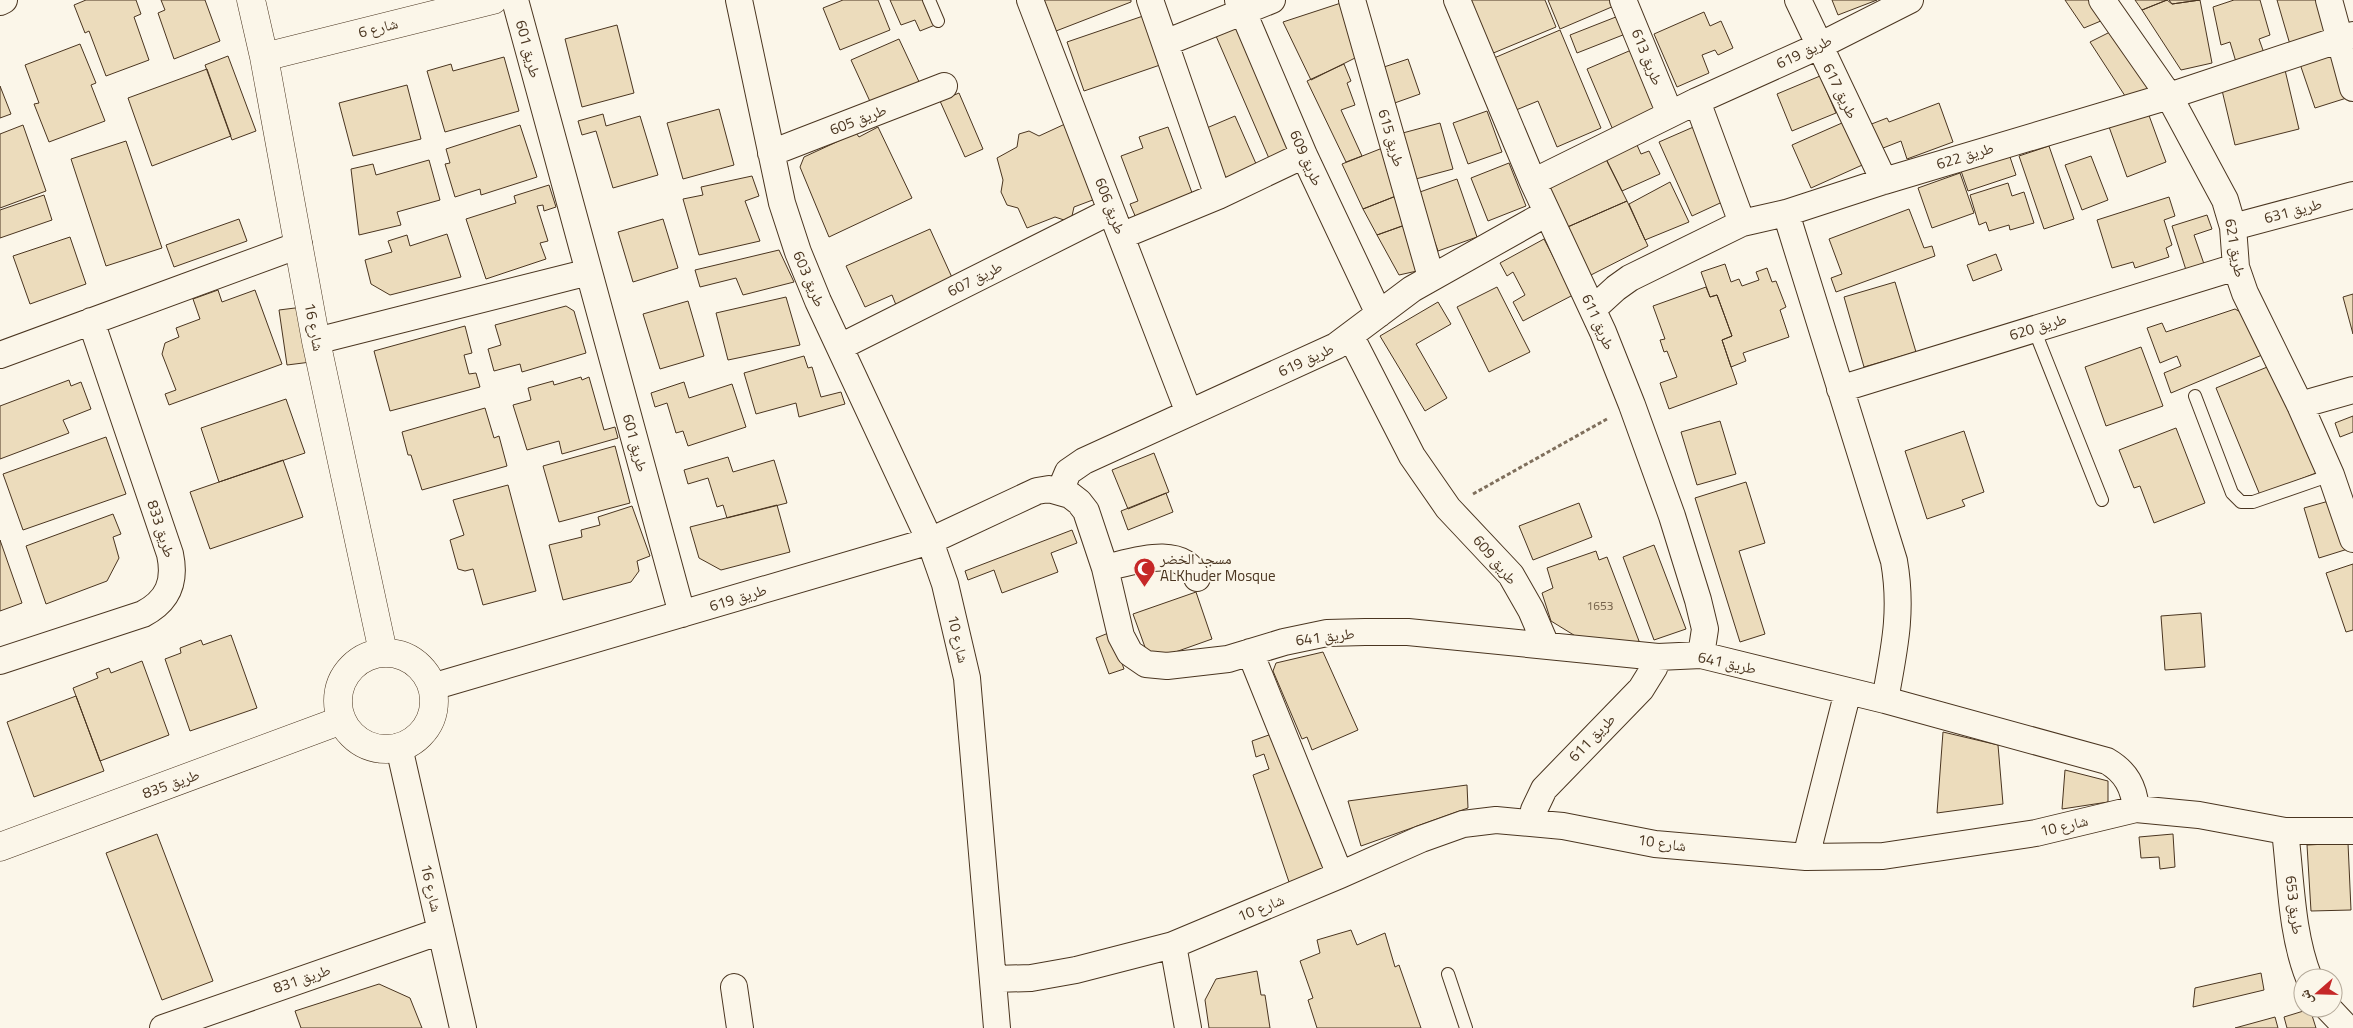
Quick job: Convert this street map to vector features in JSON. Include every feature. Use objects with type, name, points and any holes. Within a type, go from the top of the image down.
[{"type":"street","points":[[0,2],[4,0]]},
{"type":"street","name":"شارع 16","points":[[251,0],[264,57],[316,341],[383,652]]},
{"type":"street","name":"شارع 6","points":[[264,57],[493,0]]},
{"type":"street","name":"طريق 601","points":[[515,0],[682,614]]},
{"type":"street","name":"طريق 603","points":[[739,0],[782,202],[798,252],[840,348],[930,541]]},
{"type":"street","name":"طريق 606","points":[[1030,0],[1189,413]]},
{"type":"street","points":[[1150,0],[1218,196]]},
{"type":"street","points":[[1165,43],[1240,5],[1272,0]]},
{"type":"street","name":"طريق 615","points":[[1352,0],[1431,277]]},
{"type":"street","name":"طريق 611","points":[[1457,0],[1533,182],[1593,309],[1632,405],[1672,516],[1698,600],[1705,629],[1701,655]]},
{"type":"street","name":"طريق 613","points":[[1624,0],[1670,114]]},
{"type":"street","name":"طريق 617","points":[[1798,0],[1884,180]]},
{"type":"street","name":"طريق 619","points":[[1533,182],[1697,101],[1819,46],[1910,0]]},
{"type":"street","name":"طريق 621","points":[[2102,0],[2169,96],[2225,200],[2233,227],[2236,267],[2245,294],[2300,405],[2331,475],[2353,539]]},
{"type":"street","points":[[2329,0],[2346,37],[2353,88]]},
{"type":"street","name":"طريق 609","points":[[1240,5],[1304,155],[1379,314]]},
{"type":"street","name":"طريق 622","points":[[1593,309],[1630,278],[1742,223],[1786,213],[1884,180],[2169,96],[2346,37]]},
{"type":"street","name":"طريق 605","points":[[771,153],[944,86]]},
{"type":"street","points":[[1697,101],[1742,223]]},
{"type":"street","points":[[1121,236],[1218,196],[1304,155]]},
{"type":"street","name":"طريق 631","points":[[2233,227],[2353,195]]},
{"type":"street","name":"طريق 607","points":[[840,348],[1111,211]]},
{"type":"street","name":"طريق 619","points":[[432,687],[930,541],[1048,491],[1075,466],[1322,354],[1351,337],[1379,314],[1431,277],[1547,213]]},
{"type":"street","points":[[1786,213],[1894,561],[1897,580],[1898,619],[1885,700]]},
{"type":"street","points":[[0,355],[299,246]]},
{"type":"street","name":"طريق 620","points":[[1840,389],[2236,267]]},
{"type":"street","points":[[316,341],[589,272]]},
{"type":"street","name":"طريق 833","points":[[0,660],[143,614],[163,600],[171,584],[172,566],[170,554],[91,321]]},
{"type":"street","name":"طريق 609","points":[[1351,337],[1412,456],[1448,508],[1511,575],[1531,610],[1546,645]]},
{"type":"street","points":[[2300,405],[2353,390]]},
{"type":"street","points":[[1048,491],[1079,502],[1086,511],[1105,568],[1160,557],[1176,559],[1194,571],[1197,578]]},
{"type":"street","name":"شارع 10","points":[[930,541],[945,584],[967,678],[997,1028]]},
{"type":"street","name":"طريق 641","points":[[1105,568],[1121,636],[1130,653],[1146,664],[1167,666],[1239,655],[1284,642],[1328,633],[1365,632],[1408,632],[1658,656],[1701,655],[1885,700],[2107,761],[2126,775],[2135,797],[2136,809]]},
{"type":"street","points":[[383,652],[396,653],[413,661],[426,675],[432,687],[434,702],[432,717],[418,736],[399,747],[386,749],[366,744],[349,732],[342,720],[338,706],[339,690],[344,676],[354,664],[368,656],[383,652]]},
{"type":"street","points":[[1239,655],[1340,875]]},
{"type":"street","name":"طريق 611","points":[[1532,822],[1534,810],[1544,789],[1640,688],[1651,674],[1658,656]]},
{"type":"street","points":[[1806,857],[1848,691]]},
{"type":"street","name":"طريق 835","points":[[0,847],[342,720]]},
{"type":"street","name":"شارع 16","points":[[399,747],[463,1028]]},
{"type":"street","name":"شارع 10","points":[[994,979],[1031,978],[1067,972],[1173,945],[1340,875],[1392,851],[1463,824],[1496,820],[1532,822],[1655,844],[1806,857],[1883,856],[2036,833],[2136,809],[2199,815],[2285,831],[2353,832]]},
{"type":"street","name":"طريق 653","points":[[2285,831],[2297,932],[2305,968]]},
{"type":"street","name":"طريق 831","points":[[163,1028],[441,931]]},
{"type":"street","points":[[1173,945],[1188,1028]]},
{"type":"street","points":[[734,987],[740,1028]]},
{"type":"street","points":[[2338,1018],[2348,1028]]},
{"type":"lane","points":[[929,0],[938,21]]},
{"type":"lane","points":[[2034,329],[2102,500]]},
{"type":"lane","points":[[2195,396],[2232,493],[2241,502],[2253,502],[2331,475]]},
{"type":"lane","points":[[1448,974],[1466,1028]]},
{"type":"path","points":[[1448,508],[1632,405]]},
{"type":"building","points":[[86,0],[136,0],[141,14],[134,17],[149,60],[106,76],[89,31],[85,33],[74,5]]},
{"type":"building","points":[[161,0],[205,0],[220,41],[174,59],[158,13],[165,10]]},
{"type":"building","points":[[843,0],[878,0],[890,30],[840,50],[823,8]]},
{"type":"building","points":[[890,0],[925,0],[935,25],[920,31],[915,20],[901,25]]},
{"type":"building","points":[[1044,0],[1131,0],[1131,2],[1056,31]]},
{"type":"building","points":[[1469,0],[1545,0],[1556,27],[1491,54]]},
{"type":"building","points":[[1548,0],[1620,0],[1621,3],[1560,29]]},
{"type":"building","points":[[1832,0],[1877,0],[1838,15]]},
{"type":"building","points":[[2065,0],[2095,0],[2108,18],[2084,28]]},
{"type":"building","points":[[2135,0],[2167,0],[2142,10]]},
{"type":"building","points":[[2167,0],[2172,4],[2200,0],[2212,63],[2181,70],[2142,10]]},
{"type":"building","points":[[2169,0],[2200,0],[2172,4]]},
{"type":"building","points":[[2234,0],[2260,0],[2270,35],[2259,39],[2264,53],[2236,62],[2230,42],[2221,45],[2213,7]]},
{"type":"building","points":[[2277,0],[2323,0],[2333,36],[2291,48]]},
{"type":"building","points":[[1347,1],[1365,53],[1311,80],[1283,22]]},
{"type":"building","points":[[1704,12],[1710,26],[1721,21],[1733,48],[1718,55],[1715,50],[1702,55],[1709,73],[1677,87],[1654,34]]},
{"type":"building","points":[[1626,13],[1633,31],[1577,53],[1570,35]]},
{"type":"building","points":[[1146,15],[1163,64],[1084,91],[1067,42]]},
{"type":"building","points":[[1244,24],[1299,151],[1271,163],[1216,36]]},
{"type":"building","points":[[617,25],[634,93],[582,107],[565,39]]},
{"type":"building","points":[[2120,27],[2161,93],[2129,102],[2090,42]]},
{"type":"building","points":[[1560,30],[1601,128],[1557,147],[1538,101],[1516,110],[1494,58]]},
{"type":"building","points":[[899,39],[921,86],[873,108],[851,60]]},
{"type":"building","points":[[80,44],[96,83],[91,85],[105,121],[49,142],[34,104],[39,103],[25,65]]},
{"type":"building","points":[[1636,48],[1663,109],[1613,130],[1587,69]]},
{"type":"building","points":[[2339,51],[2353,96],[2315,108],[2300,64]]},
{"type":"building","points":[[228,56],[256,131],[232,140],[205,65]]},
{"type":"building","points":[[504,57],[519,111],[445,132],[427,71],[451,64],[453,71]]},
{"type":"building","points":[[1408,59],[1420,94],[1389,105],[1378,69]]},
{"type":"building","points":[[1344,64],[1351,81],[1347,83],[1355,105],[1341,110],[1362,156],[1346,162],[1307,81]]},
{"type":"building","points":[[207,69],[231,136],[152,166],[128,98]]},
{"type":"building","points":[[2285,70],[2299,129],[2235,145],[2221,86]]},
{"type":"building","points":[[1820,76],[1836,113],[1792,131],[1777,94]]},
{"type":"building","points":[[407,85],[421,139],[353,156],[339,103]]},
{"type":"building","points":[[0,86],[11,114],[0,118]]},
{"type":"building","points":[[959,93],[983,149],[965,157],[940,101]]},
{"type":"building","points":[[1939,103],[1953,142],[1907,159],[1901,141],[1878,150],[1869,125],[1887,118],[1889,122]]},
{"type":"building","points":[[719,109],[734,165],[683,179],[667,123]]},
{"type":"building","points":[[2147,110],[2166,162],[2127,177],[2108,124]]},
{"type":"building","points":[[1487,111],[1502,152],[1468,164],[1453,123]]},
{"type":"building","points":[[603,114],[606,126],[640,116],[658,175],[613,188],[596,131],[582,135],[578,121]]},
{"type":"building","points":[[1235,116],[1257,166],[1224,180],[1202,130]]},
{"type":"building","points":[[1851,119],[1869,162],[1811,188],[1792,145]]},
{"type":"building","points":[[1440,123],[1453,169],[1412,180],[1399,134]]},
{"type":"building","points":[[1065,124],[1098,198],[1074,207],[1072,216],[1064,220],[1055,217],[1027,228],[1018,208],[1007,205],[1001,192],[1003,180],[997,158],[1017,147],[1019,134],[1029,131],[1039,136]]},
{"type":"building","points":[[23,125],[46,191],[0,208],[0,134]]},
{"type":"building","points":[[520,125],[537,177],[481,195],[480,189],[455,197],[445,164],[450,163],[446,149]]},
{"type":"building","points":[[1698,125],[1731,198],[1692,216],[1659,142]]},
{"type":"building","points":[[878,127],[912,198],[829,237],[800,167],[804,157],[856,133],[859,137]]},
{"type":"building","points":[[1168,127],[1195,201],[1136,218],[1130,204],[1138,201],[1121,156],[1143,148],[1139,137]]},
{"type":"building","points":[[126,141],[162,248],[106,266],[71,159]]},
{"type":"building","points":[[1637,145],[1641,154],[1649,151],[1660,174],[1622,191],[1606,159]]},
{"type":"building","points":[[2049,146],[2074,219],[2044,229],[2019,156]]},
{"type":"building","points":[[1385,147],[1396,196],[1363,209],[1342,164]]},
{"type":"building","points":[[2008,151],[2016,175],[1968,191],[1960,168]]},
{"type":"building","points":[[2091,156],[2108,200],[2082,210],[2065,165]]},
{"type":"building","points":[[1606,159],[1627,201],[1563,229],[1547,192],[1553,185]]},
{"type":"building","points":[[429,160],[440,200],[397,212],[401,225],[359,235],[351,169],[373,164],[376,175]]},
{"type":"building","points":[[1509,163],[1526,206],[1488,221],[1471,178]]},
{"type":"building","points":[[1960,173],[1974,213],[1932,228],[1918,188]]},
{"type":"building","points":[[752,176],[759,196],[745,201],[760,241],[699,255],[683,199],[703,195],[701,187]]},
{"type":"building","points":[[1457,179],[1477,237],[1438,251],[1417,193]]},
{"type":"building","points":[[1670,182],[1689,222],[1645,240],[1629,204]]},
{"type":"building","points":[[2008,183],[2012,196],[2024,192],[2034,223],[2010,230],[2009,225],[1989,231],[1986,222],[1979,225],[1970,195]]},
{"type":"building","points":[[549,185],[556,207],[544,211],[543,205],[537,206],[548,241],[540,243],[546,259],[486,279],[466,219],[516,203],[514,196]]},
{"type":"building","points":[[44,195],[52,220],[0,238],[0,210]]},
{"type":"building","points":[[1396,196],[1405,225],[1377,235],[1363,209]]},
{"type":"building","points":[[2169,197],[2175,216],[2164,220],[2172,245],[2166,248],[2169,257],[2135,268],[2133,262],[2112,268],[2097,220]]},
{"type":"building","points":[[1627,201],[1648,246],[1589,276],[1563,229]]},
{"type":"building","points":[[1909,209],[1924,248],[1932,246],[1935,256],[1836,292],[1831,278],[1842,274],[1829,239]]},
{"type":"building","points":[[2207,215],[2212,229],[2194,235],[2204,264],[2186,270],[2172,226]]},
{"type":"building","points":[[239,219],[247,241],[174,267],[166,245]]},
{"type":"building","points":[[663,219],[678,268],[633,282],[618,232]]},
{"type":"building","points":[[1405,225],[1417,271],[1399,275],[1377,235]]},
{"type":"building","points":[[930,229],[955,284],[898,310],[892,295],[865,307],[846,266]]},
{"type":"building","points":[[447,234],[461,277],[390,295],[371,284],[365,260],[392,252],[388,241],[407,235],[410,246]]},
{"type":"building","points":[[70,237],[86,284],[30,304],[13,256]]},
{"type":"building","points":[[1544,239],[1573,295],[1523,321],[1513,302],[1525,295],[1513,272],[1507,276],[1500,263]]},
{"type":"building","points":[[779,250],[794,282],[743,295],[736,278],[700,287],[695,270]]},
{"type":"building","points":[[1996,254],[2002,270],[1973,281],[1967,265]]},
{"type":"building","points":[[1725,264],[1731,282],[1739,279],[1742,286],[1759,280],[1756,272],[1767,268],[1772,282],[1776,281],[1786,307],[1780,310],[1789,337],[1743,353],[1746,361],[1731,367],[1722,340],[1732,336],[1717,295],[1710,297],[1701,272]]},
{"type":"building","points":[[1895,282],[1916,352],[1864,367],[1844,297]]},
{"type":"building","points":[[1497,287],[1530,352],[1489,372],[1457,307]]},
{"type":"building","points":[[1706,287],[1710,297],[1717,295],[1732,336],[1722,340],[1737,384],[1669,409],[1660,383],[1677,377],[1667,351],[1664,352],[1660,340],[1665,339],[1653,306]]},
{"type":"building","points":[[218,290],[222,302],[255,290],[282,364],[169,405],[165,394],[176,390],[162,354],[165,343],[179,337],[176,328],[200,319],[193,299]]},
{"type":"building","points":[[2353,294],[2353,334],[2343,297]]},
{"type":"building","points":[[786,297],[800,345],[728,360],[716,313]]},
{"type":"building","points":[[688,301],[704,356],[660,369],[643,314]]},
{"type":"building","points":[[1438,302],[1451,324],[1416,344],[1447,398],[1425,411],[1380,336]]},
{"type":"building","points":[[566,306],[574,311],[586,353],[522,372],[520,364],[494,371],[488,349],[501,345],[495,325]]},
{"type":"building","points":[[303,307],[311,362],[287,365],[279,310]]},
{"type":"building","points":[[2235,309],[2246,315],[2262,355],[2171,393],[2164,373],[2181,366],[2177,356],[2160,363],[2147,328],[2162,323],[2166,332]]},
{"type":"building","points":[[465,326],[472,353],[464,355],[469,374],[476,373],[480,387],[390,411],[374,351]]},
{"type":"building","points":[[2141,347],[2163,406],[2106,426],[2085,367]]},
{"type":"building","points":[[804,356],[808,368],[812,367],[821,397],[841,392],[845,404],[799,417],[796,403],[756,414],[744,373]]},
{"type":"building","points":[[2277,363],[2321,471],[2260,495],[2216,388]]},
{"type":"building","points":[[581,377],[582,380],[589,377],[604,430],[615,427],[618,438],[562,454],[559,441],[527,450],[513,405],[531,400],[528,388],[553,381],[554,385]]},
{"type":"building","points":[[69,380],[71,386],[81,382],[91,409],[63,420],[69,433],[0,459],[0,406]]},
{"type":"building","points":[[684,382],[689,398],[732,384],[746,427],[688,446],[683,431],[676,433],[667,403],[655,407],[651,393]]},
{"type":"building","points":[[286,399],[305,453],[219,482],[201,428]]},
{"type":"building","points":[[485,408],[494,438],[499,436],[507,466],[422,490],[411,455],[408,455],[402,432]]},
{"type":"building","points":[[2353,416],[2353,432],[2340,437],[2335,423]]},
{"type":"building","points":[[1720,421],[1736,474],[1697,485],[1681,432]]},
{"type":"building","points":[[2176,428],[2205,503],[2154,523],[2140,486],[2134,488],[2119,450]]},
{"type":"building","points":[[1964,431],[1984,492],[1962,500],[1965,506],[1927,519],[1905,451]]},
{"type":"building","points":[[106,437],[126,494],[23,530],[3,474]]},
{"type":"building","points":[[615,446],[630,503],[559,522],[543,466]]},
{"type":"building","points":[[1154,453],[1169,492],[1128,509],[1112,470]]},
{"type":"building","points":[[728,457],[733,472],[774,460],[787,503],[727,518],[723,505],[717,507],[708,478],[688,484],[684,470]]},
{"type":"building","points":[[283,460],[303,517],[210,549],[190,492]]},
{"type":"building","points":[[1746,482],[1765,543],[1739,551],[1765,634],[1740,642],[1695,498]]},
{"type":"building","points":[[508,485],[536,591],[483,605],[473,569],[465,571],[458,569],[450,540],[464,535],[453,500]]},
{"type":"building","points":[[1166,493],[1173,512],[1128,530],[1121,511]]},
{"type":"building","points":[[2336,499],[2351,548],[2319,558],[2304,508]]},
{"type":"building","points":[[1579,503],[1592,537],[1533,560],[1519,526]]},
{"type":"building","points":[[777,505],[790,552],[721,570],[699,558],[690,527]]},
{"type":"building","points":[[632,506],[650,556],[637,561],[639,571],[631,582],[563,600],[549,545],[582,537],[581,530],[600,525],[598,517]]},
{"type":"building","points":[[113,514],[121,534],[113,537],[119,558],[107,581],[46,604],[26,546]]},
{"type":"building","points":[[1072,530],[1077,543],[1051,553],[1058,572],[1002,593],[994,570],[968,580],[965,571]]},
{"type":"building","points":[[0,540],[22,603],[0,611]]},
{"type":"building","points":[[1654,545],[1686,629],[1654,640],[1623,557]]},
{"type":"building","points":[[1596,551],[1599,560],[1607,557],[1639,641],[1623,646],[1577,637],[1551,621],[1542,593],[1553,588],[1547,568]]},
{"type":"building","points":[[2353,564],[2353,630],[2346,632],[2326,573]]},
{"type":"building","points":[[1196,592],[1212,639],[1150,661],[1133,614]]},
{"type":"building","points":[[2201,613],[2205,667],[2165,670],[2161,616]]},
{"type":"building","points":[[1111,632],[1124,669],[1109,674],[1096,638]]},
{"type":"building","points":[[231,635],[257,708],[190,731],[165,659],[181,653],[180,648],[201,640],[203,645]]},
{"type":"building","points":[[1323,652],[1358,730],[1312,750],[1307,737],[1302,739],[1273,671],[1276,663]]},
{"type":"building","points":[[142,661],[169,735],[100,761],[73,688],[98,678],[96,673],[109,668],[111,673]]},
{"type":"building","points":[[76,696],[104,771],[34,797],[7,722]]},
{"type":"building","points":[[1280,731],[1329,853],[1322,872],[1289,882],[1253,775],[1269,769],[1264,754],[1256,757],[1252,741]]},
{"type":"building","points":[[1943,732],[1998,745],[2003,804],[1937,813]]},
{"type":"building","points":[[2065,770],[2108,781],[2108,802],[2062,809]]},
{"type":"building","points":[[1467,785],[1468,808],[1361,846],[1348,801]]},
{"type":"building","points":[[157,834],[213,981],[162,1000],[106,853]]},
{"type":"building","points":[[2173,834],[2175,867],[2160,869],[2159,857],[2141,858],[2139,837]]},
{"type":"building","points":[[2348,843],[2351,910],[2311,911],[2307,845]]},
{"type":"building","points":[[1351,930],[1357,945],[1385,933],[1395,967],[1399,965],[1421,1028],[1317,1028],[1308,1000],[1313,998],[1300,961],[1320,953],[1317,940]]},
{"type":"building","points":[[1257,971],[1261,995],[1265,995],[1270,1028],[1209,1028],[1205,1000],[1216,979]]},
{"type":"building","points":[[2261,973],[2264,990],[2193,1007],[2195,988]]},
{"type":"building","points":[[379,984],[410,998],[422,1028],[301,1028],[295,1011]]},
{"type":"building","points":[[2293,1014],[2293,1018],[2313,1018],[2316,1028],[2287,1028],[2284,1017]]},
{"type":"building","points":[[2275,1017],[2278,1028],[2235,1028]]},
{"type":"place","name":"مسجد الخضر ALKhuder Mosque","points":[[1144,587]]}]
